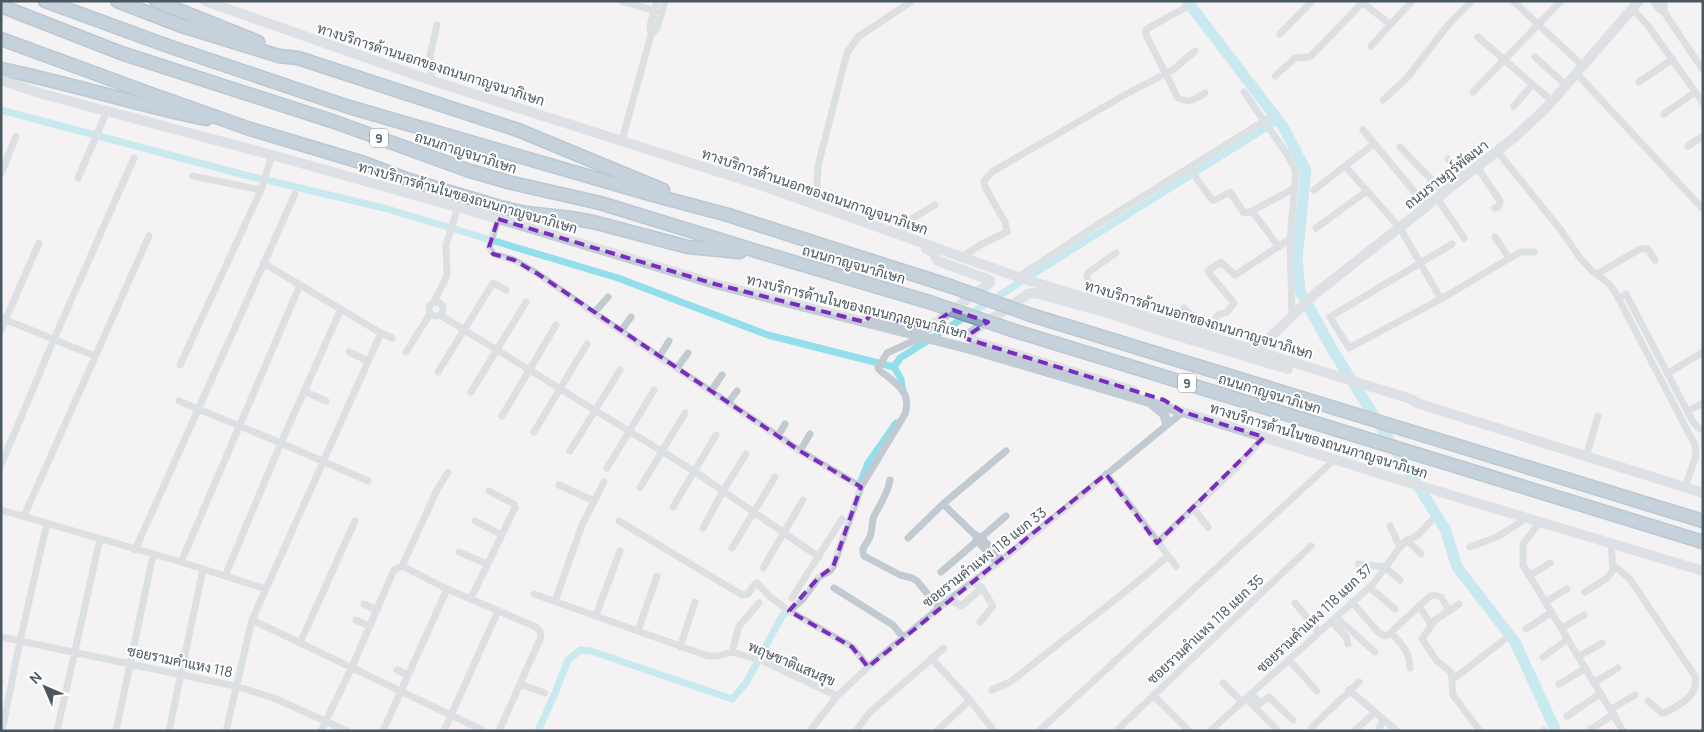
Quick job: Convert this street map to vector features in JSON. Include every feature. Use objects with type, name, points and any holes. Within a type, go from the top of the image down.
[{"type":"highway","name":"ถนนกาญจนาภิเษก","points":[[46,1],[168,46],[348,107],[728,215],[950,286],[1031,315],[1703,521]]},
{"type":"highway","points":[[117,1],[179,25],[279,56],[298,58]]},
{"type":"highway","points":[[156,1],[298,58],[518,130],[728,215]]},
{"type":"highway","name":"ถนนกาญจนาภิเษก","points":[[1,6],[121,53],[335,122],[467,170],[508,182],[600,203],[929,302],[1012,330],[1703,542]]},
{"type":"highway","points":[[1,39],[250,129],[500,207],[526,213],[593,222],[688,247],[762,253]]},
{"type":"highway","points":[[1,69],[36,76],[150,107],[250,129]]},
{"type":"main road","name":"ทางบริการด้านนอกของถนนกาญจนาภิเษก","points":[[205,1],[237,14],[430,80],[622,140],[816,204],[1038,286],[1088,299],[1256,351],[1320,375],[1387,395],[1409,405],[1417,403],[1703,493]]},
{"type":"main road","name":"ถนนราษฏร์พัฒนา","points":[[1256,351],[1316,294],[1515,137],[1552,101],[1636,5]]},
{"type":"main road","points":[[237,14],[236,17],[239,20],[430,85],[722,179],[1017,279]]},
{"type":"main road","name":"ทางบริการด้านในของถนนกาญจนาภิเษก","points":[[1,80],[39,93],[272,155],[457,211],[498,219],[715,284],[970,349],[1703,571]]},
{"type":"main road","points":[[865,322],[868,315],[871,314],[928,328],[990,283],[990,280],[938,261],[935,257],[936,253]]},
{"type":"main road","points":[[1038,286],[1165,332],[1320,375]]},
{"type":"main road","points":[[1111,314],[1032,293],[971,333],[970,336],[974,341],[1164,400],[1183,412]]},
{"type":"main road","points":[[1152,404],[1164,414],[1167,423]]},
{"type":"street","points":[[622,1],[658,12]]},
{"type":"street","points":[[657,1],[658,12]]},
{"type":"street","points":[[622,140],[651,35],[650,26],[665,1]]},
{"type":"street","points":[[816,204],[818,166],[848,53],[858,37],[912,1]]},
{"type":"street","points":[[1280,34],[1312,1]]},
{"type":"street","points":[[1371,46],[1412,1]]},
{"type":"street","points":[[1383,100],[1407,78],[1448,25],[1472,1]]},
{"type":"street","points":[[1513,1],[1538,24],[1703,209]]},
{"type":"street","points":[[1473,92],[1561,1]]},
{"type":"street","points":[[1653,1],[1658,9],[1664,12],[1703,70]]},
{"type":"street","points":[[1662,1],[1664,12]]},
{"type":"street","points":[[1275,76],[1295,58],[1308,58],[1312,55],[1361,2],[1390,24]]},
{"type":"street","points":[[1636,5],[1649,27],[1703,103]]},
{"type":"street","points":[[1185,8],[1150,27],[1146,32],[1175,95],[1181,100],[1191,101],[1205,93]]},
{"type":"street","points":[[430,80],[432,73],[430,55],[437,25]]},
{"type":"street","points":[[1478,37],[1532,86],[1552,101]]},
{"type":"street","points":[[962,257],[980,245],[1007,232],[1005,222],[984,181],[992,172],[1182,64],[1195,51]]},
{"type":"street","points":[[1535,56],[1566,85]]},
{"type":"street","points":[[1639,82],[1672,59]]},
{"type":"street","points":[[1514,106],[1532,86]]},
{"type":"street","points":[[1244,92],[1266,120],[1296,172],[1290,240],[1295,312]]},
{"type":"street","points":[[1664,114],[1695,92]]},
{"type":"street","points":[[78,178],[107,111]]},
{"type":"street","points":[[1017,279],[1082,235],[1266,120]]},
{"type":"street","points":[[1363,130],[1427,207]]},
{"type":"street","points":[[1,174],[16,136]]},
{"type":"street","points":[[1688,146],[1703,136]]},
{"type":"street","points":[[1314,190],[1374,144]]},
{"type":"street","points":[[1,146],[10,150]]},
{"type":"street","points":[[1400,147],[1441,196],[1464,238]]},
{"type":"street","points":[[1497,151],[1560,229],[1580,258],[1608,283],[1618,299],[1695,445],[1696,456],[1685,487]]},
{"type":"street","points":[[180,365],[261,190],[272,155]]},
{"type":"street","points":[[1,464],[134,158]]},
{"type":"street","points":[[1448,158],[1465,176]]},
{"type":"street","points":[[1345,166],[1400,228],[1441,299]]},
{"type":"street","points":[[1476,167],[1500,201],[1496,208]]},
{"type":"street","points":[[1190,168],[1212,200],[1230,192],[1244,213],[1252,211],[1295,188]]},
{"type":"street","points":[[193,176],[261,190]]},
{"type":"street","points":[[1316,228],[1367,191]]},
{"type":"street","points":[[135,550],[295,194]]},
{"type":"street","points":[[902,235],[905,224],[935,205]]},
{"type":"street","points":[[406,352],[430,314],[429,307],[434,302],[447,276],[446,243],[457,211]]},
{"type":"street","points":[[1252,211],[1279,247]]},
{"type":"street","points":[[498,219],[489,247],[493,254],[514,260],[538,274],[621,332],[800,451],[861,487]]},
{"type":"street","points":[[24,516],[149,236]]},
{"type":"street","points":[[1495,237],[1509,258]]},
{"type":"street","points":[[1184,308],[1196,320],[1202,335],[1218,315],[1227,312],[1234,303],[1208,271],[1221,262],[1235,275],[1268,252],[1279,247],[1286,240],[1290,240]]},
{"type":"street","points":[[1,330],[4,319],[38,243]]},
{"type":"street","points":[[1452,244],[1330,317],[1348,348],[1441,299],[1520,252],[1534,252]]},
{"type":"street","points":[[1597,274],[1640,249],[1648,249],[1655,260]]},
{"type":"street","points":[[1088,299],[1090,291],[1087,276],[1089,272],[1116,253]]},
{"type":"street","points":[[263,263],[392,338]]},
{"type":"street","points":[[438,372],[493,283],[506,290]]},
{"type":"street","points":[[181,562],[300,285]]},
{"type":"street","points":[[1618,299],[1626,294],[1688,412],[1697,427],[1703,430]]},
{"type":"street","points":[[594,313],[608,297]]},
{"type":"street","points":[[430,314],[434,317],[440,315],[443,311],[439,303],[434,302]]},
{"type":"street","points":[[471,392],[526,302]]},
{"type":"street","points":[[225,576],[281,443],[341,309]]},
{"type":"street","points":[[440,315],[694,471],[820,557]]},
{"type":"street","points":[[621,332],[631,317]]},
{"type":"street","points":[[4,319],[95,356]]},
{"type":"street","points":[[502,416],[556,324]]},
{"type":"street","points":[[226,731],[252,620],[381,333]]},
{"type":"street","points":[[789,611],[803,598],[819,577],[834,567],[861,487],[905,414],[908,402],[905,394],[879,371],[882,362],[888,353],[923,337]]},
{"type":"street","points":[[659,356],[670,341]]},
{"type":"street","points":[[534,432],[587,344]]},
{"type":"street","points":[[349,352],[368,361]]},
{"type":"street","points":[[1668,373],[1703,352]]},
{"type":"street","points":[[677,368],[688,353]]},
{"type":"street","points":[[570,451],[620,370]]},
{"type":"street","points":[[711,391],[722,375]]},
{"type":"street","points":[[606,468],[654,390]]},
{"type":"street","points":[[304,391],[326,401]]},
{"type":"street","points":[[728,403],[737,391]]},
{"type":"street","points":[[179,401],[368,481]]},
{"type":"street","points":[[1688,412],[1703,403]]},
{"type":"street","name":"ซอยรามคำแหง 118 แยก 33","points":[[810,731],[837,696],[903,637],[1000,562],[1167,423],[1183,412]]},
{"type":"street","points":[[640,488],[685,413]]},
{"type":"street","points":[[1586,457],[1598,416]]},
{"type":"street","points":[[778,436],[785,424]]},
{"type":"street","points":[[800,451],[810,434]]},
{"type":"street","points":[[673,507],[716,435]]},
{"type":"street","points":[[1157,543],[1237,467],[1264,437]]},
{"type":"street","points":[[908,538],[943,504],[1006,451]]},
{"type":"street","points":[[703,528],[746,454]]},
{"type":"street","points":[[1039,731],[1335,459]]},
{"type":"street","points":[[321,731],[351,669],[394,570],[402,566],[433,498],[448,472]]},
{"type":"street","points":[[1106,474],[1176,566]]},
{"type":"street","points":[[732,548],[775,477]]},
{"type":"street","points":[[890,480],[886,495],[874,517],[869,539],[862,550],[864,556],[900,575],[912,578],[939,608]]},
{"type":"street","points":[[555,601],[582,525],[604,482]]},
{"type":"street","points":[[559,485],[594,501]]},
{"type":"street","points":[[471,598],[515,506],[489,491]]},
{"type":"street","points":[[763,568],[802,500]]},
{"type":"street","points":[[943,504],[1000,562]]},
{"type":"street","points":[[1193,508],[1208,527]]},
{"type":"street","points":[[1,510],[181,562],[266,589]]},
{"type":"street","points":[[941,572],[977,537],[1006,516]]},
{"type":"street","points":[[1470,547],[1499,536],[1528,518]]},
{"type":"street","points":[[792,598],[842,520]]},
{"type":"street","points":[[300,643],[355,521]]},
{"type":"street","points":[[475,521],[502,535]]},
{"type":"street","points":[[619,521],[742,595],[748,594],[757,583],[789,611],[852,647],[868,667]]},
{"type":"street","name":"ซอยรามคำแหง 118 แยก 37","points":[[1210,731],[1369,587],[1400,547],[1407,540],[1418,535],[1431,521]]},
{"type":"street","points":[[1540,522],[1523,544],[1523,565],[1624,731]]},
{"type":"street","points":[[2,731],[47,523]]},
{"type":"street","points":[[1390,526],[1400,547]]},
{"type":"street","points":[[57,731],[100,540]]},
{"type":"street","points":[[1407,540],[1421,554]]},
{"type":"street","points":[[1585,592],[1611,575],[1614,566],[1611,544]]},
{"type":"street","name":"ซอยรามคำแหง 118 แยก 35","points":[[1116,731],[1311,546]]},
{"type":"street","points":[[596,615],[620,551]]},
{"type":"street","points":[[459,552],[488,564]]},
{"type":"street","points":[[116,731],[153,555]]},
{"type":"street","points":[[992,690],[1010,682],[1168,556]]},
{"type":"street","points":[[1530,576],[1550,563]]},
{"type":"street","points":[[1358,564],[1385,567],[1400,580]]},
{"type":"street","points":[[402,566],[446,589],[536,627],[540,631],[541,637],[499,731]]},
{"type":"street","points":[[1614,566],[1630,579],[1695,676],[1697,684],[1694,691],[1686,700],[1665,713],[1658,711],[1648,701]]},
{"type":"street","points":[[169,731],[203,569]]},
{"type":"street","points":[[638,631],[657,576]]},
{"type":"street","points":[[974,582],[982,588],[993,606],[980,622]]},
{"type":"street","points":[[1369,587],[1395,610]]},
{"type":"street","points":[[834,588],[893,625],[903,637]]},
{"type":"street","points":[[950,599],[961,606],[982,588]]},
{"type":"street","points":[[383,731],[446,589]]},
{"type":"street","points":[[1545,602],[1567,589]]},
{"type":"street","name":"พฤษชาติแสนสุข","points":[[534,594],[708,656],[718,656],[732,652],[763,661],[837,696]]},
{"type":"street","points":[[1352,602],[1379,633],[1386,636],[1429,596],[1441,597],[1449,610]]},
{"type":"street","points":[[680,647],[695,602]]},
{"type":"street","points":[[732,652],[739,626],[759,603]]},
{"type":"street","points":[[1295,603],[1319,632]]},
{"type":"street","points":[[364,604],[377,610]]},
{"type":"street","points":[[1459,604],[1431,624],[1422,638],[1437,661],[1450,672],[1453,695],[1480,731]]},
{"type":"street","points":[[1419,606],[1431,624]]},
{"type":"street","points":[[444,731],[498,611]]},
{"type":"street","points":[[1526,629],[1552,612]]},
{"type":"street","points":[[1562,628],[1584,615]]},
{"type":"street","points":[[1334,619],[1346,637],[1348,644]]},
{"type":"street","points":[[1334,619],[1375,652]]},
{"type":"street","points":[[252,620],[484,731]]},
{"type":"street","points":[[356,620],[370,626]]},
{"type":"street","points":[[1391,633],[1405,648],[1409,656],[1410,668]]},
{"type":"street","name":"ซอยรามคำแหง 118","points":[[1,637],[235,686],[274,698],[346,731]]},
{"type":"street","points":[[1452,680],[1504,640]]},
{"type":"street","points":[[1543,657],[1568,640]]},
{"type":"street","points":[[1579,656],[1602,643]]},
{"type":"street","points":[[856,731],[869,713],[944,648]]},
{"type":"street","points":[[931,658],[970,700],[994,731]]},
{"type":"street","points":[[1289,660],[1317,691]]},
{"type":"street","points":[[1559,684],[1586,668]]},
{"type":"street","points":[[1595,682],[1618,668]]},
{"type":"street","points":[[397,670],[408,675]]},
{"type":"street","points":[[1312,727],[1359,682]]},
{"type":"street","points":[[1224,683],[1246,698],[1278,731]]},
{"type":"street","points":[[520,684],[545,693]]},
{"type":"street","points":[[1349,690],[1397,731]]},
{"type":"street","points":[[1567,716],[1602,693]]},
{"type":"street","points":[[1153,695],[1189,731]]},
{"type":"street","points":[[1588,731],[1635,695]]},
{"type":"street","points":[[1246,698],[1260,703],[1269,697],[1293,720]]},
{"type":"street","points":[[937,731],[970,700]]},
{"type":"street","points":[[1354,731],[1374,713]]},
{"type":"street","points":[[1378,731],[1383,720]]},
{"type":"highlighted area","points":[[498,219],[715,284],[865,322],[871,314],[927,328],[953,310],[988,322],[964,338],[1164,400],[1183,412],[1264,437],[1157,543],[1106,474],[868,667],[852,647],[789,611],[819,577],[833,567],[861,487],[800,451],[538,274],[514,260],[493,254],[489,247]]},
{"type":"waterway","points":[[1187,1],[1284,128],[1306,171],[1297,258],[1300,291],[1332,349],[1445,529],[1457,567],[1515,642],[1556,731]]},
{"type":"waterway","points":[[1,110],[241,174],[384,208],[618,278],[768,335],[894,367]]},
{"type":"waterway","points":[[903,392],[901,379],[894,367],[900,358],[1278,120]]},
{"type":"waterway","points":[[860,484],[868,463],[896,423]]},
{"type":"waterway","points":[[538,731],[568,660],[580,650],[591,651],[732,699],[746,683],[782,616],[793,607]]}]
